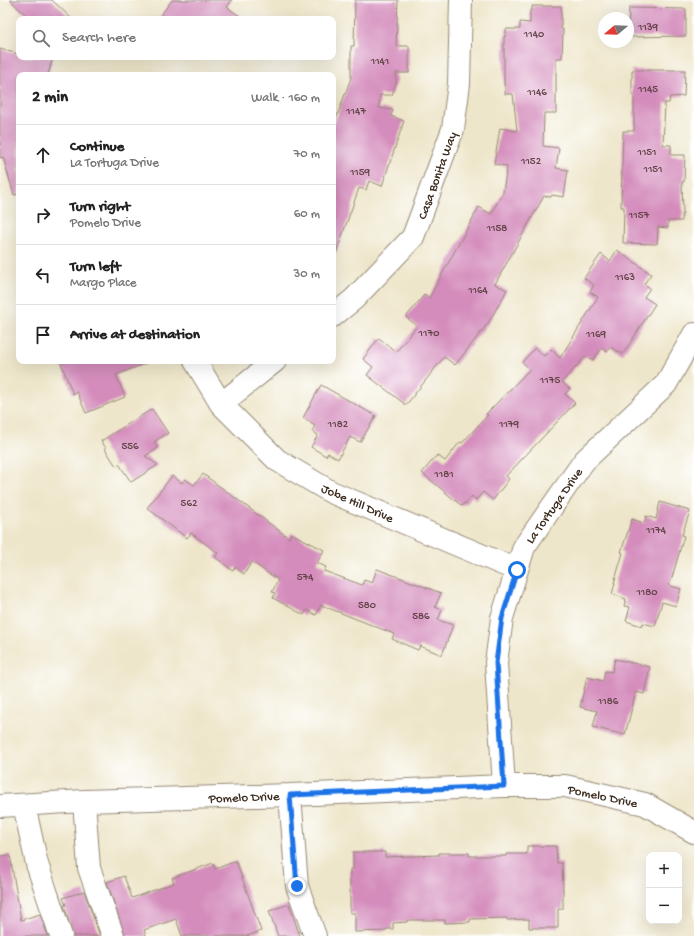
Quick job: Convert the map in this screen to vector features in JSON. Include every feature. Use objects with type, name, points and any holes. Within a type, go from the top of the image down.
[{"type":"street","name":"Casa Bonita Way","points":[[336,314],[354,299],[412,237],[453,129],[459,84],[460,0]]},
{"type":"street","name":"La Tortuga Drive","points":[[504,786],[496,663],[502,618],[524,547],[584,460],[666,384],[694,334]]},
{"type":"street","name":"Jobe Hill Drive","points":[[197,364],[220,404],[277,460],[331,492],[517,570]]},
{"type":"street","points":[[220,404],[271,364]]},
{"type":"street","name":"Pomelo Drive","points":[[0,806],[84,801],[290,795],[504,786],[565,786],[645,804],[694,832]]},
{"type":"street","points":[[290,795],[297,886],[315,936]]},
{"type":"street","points":[[84,801],[89,868],[113,936]]},
{"type":"street","points":[[24,805],[36,864],[61,936]]},
{"type":"building","points":[[10,0],[52,0],[69,16],[27,16]]},
{"type":"building","points":[[172,0],[232,0],[227,7],[240,16],[160,16]]},
{"type":"building","points":[[355,0],[398,0],[396,46],[409,46],[409,73],[396,73],[396,83],[392,95],[380,95],[379,108],[393,110],[391,116],[404,121],[382,186],[369,181],[366,190],[359,188],[336,253],[336,119],[351,78],[351,46],[354,46]]},
{"type":"building","points":[[532,6],[561,6],[561,29],[563,29],[562,58],[556,58],[556,113],[544,113],[543,146],[559,148],[556,168],[568,170],[564,197],[552,195],[551,197],[544,196],[495,284],[507,290],[489,322],[455,365],[444,357],[406,405],[367,375],[373,367],[363,359],[379,338],[396,352],[417,326],[406,317],[425,294],[429,298],[479,207],[491,214],[503,192],[507,166],[494,164],[500,128],[517,131],[513,94],[505,94],[504,36],[506,36],[506,29],[520,29],[520,22],[530,23],[530,10],[532,10]]},
{"type":"building","points":[[629,8],[686,9],[686,36],[634,37],[634,12],[629,12]]},
{"type":"building","points":[[0,49],[16,53],[16,60],[52,60],[49,72],[16,72],[16,195],[14,195],[3,157],[0,158]]},
{"type":"building","points":[[632,70],[685,70],[684,96],[670,97],[669,103],[665,103],[663,145],[671,145],[671,155],[685,155],[684,182],[682,182],[682,221],[668,221],[668,228],[658,227],[657,244],[623,243],[624,207],[621,207],[623,131],[634,131]]},
{"type":"building","points":[[617,250],[651,274],[644,284],[650,288],[644,297],[655,304],[623,354],[610,347],[607,352],[602,348],[593,360],[586,356],[562,382],[570,389],[565,394],[575,403],[506,476],[509,479],[493,500],[483,492],[476,500],[472,496],[462,506],[422,473],[437,455],[445,461],[460,442],[462,443],[488,415],[486,414],[530,369],[522,362],[535,348],[544,356],[551,349],[560,358],[598,297],[590,292],[594,285],[584,278],[601,254],[610,261]]},
{"type":"building","points":[[61,364],[144,364],[116,375],[125,397],[86,413],[77,392],[73,394]]},
{"type":"building","points":[[321,385],[376,416],[360,442],[350,437],[338,459],[328,453],[326,456],[311,447],[318,435],[312,431],[315,426],[303,418]]},
{"type":"building","points":[[152,409],[168,433],[154,442],[158,448],[145,456],[158,465],[131,482],[119,464],[116,466],[101,441]]},
{"type":"building","points":[[203,474],[289,538],[291,533],[324,550],[317,563],[326,567],[324,571],[362,585],[364,580],[372,583],[377,569],[441,593],[435,607],[442,610],[438,620],[453,625],[442,655],[420,646],[418,650],[392,639],[394,634],[321,605],[316,615],[307,610],[304,615],[273,598],[275,593],[272,592],[278,580],[252,562],[244,574],[235,567],[233,571],[215,557],[218,553],[191,533],[187,538],[147,508],[172,476],[182,483],[185,479],[194,485]]},
{"type":"building","points":[[660,502],[690,511],[682,535],[684,536],[671,581],[668,585],[681,589],[676,606],[662,602],[655,626],[643,623],[642,626],[626,621],[630,607],[624,606],[626,599],[612,594],[623,553],[621,552],[632,519],[644,523],[646,516],[656,519]]},
{"type":"building","points":[[615,659],[650,667],[644,694],[636,692],[625,735],[593,727],[597,711],[580,707],[587,677],[603,681],[605,671],[612,672]]},
{"type":"building","points":[[527,846],[556,846],[557,863],[562,863],[563,889],[563,909],[558,909],[558,928],[529,928],[529,919],[507,920],[507,918],[470,919],[470,922],[445,923],[445,920],[407,920],[407,922],[393,923],[393,929],[386,929],[386,931],[355,932],[355,913],[350,913],[350,869],[353,869],[353,852],[385,852],[385,857],[439,855],[439,853],[469,853],[469,856],[506,856],[506,854],[527,854]]},
{"type":"building","points":[[10,855],[21,920],[40,914],[48,936],[0,936],[0,856]]},
{"type":"building","points":[[236,861],[261,931],[247,936],[182,936],[176,919],[144,930],[146,936],[125,936],[107,882],[124,876],[132,898],[174,883],[172,878],[213,863],[215,869]]},
{"type":"building","points":[[84,891],[100,936],[73,936],[63,898]]},
{"type":"building","points":[[289,904],[300,936],[278,936],[269,911]]},
{"type":"route","points":[[297,886],[290,795],[504,786],[496,663],[502,618],[517,570]]}]
